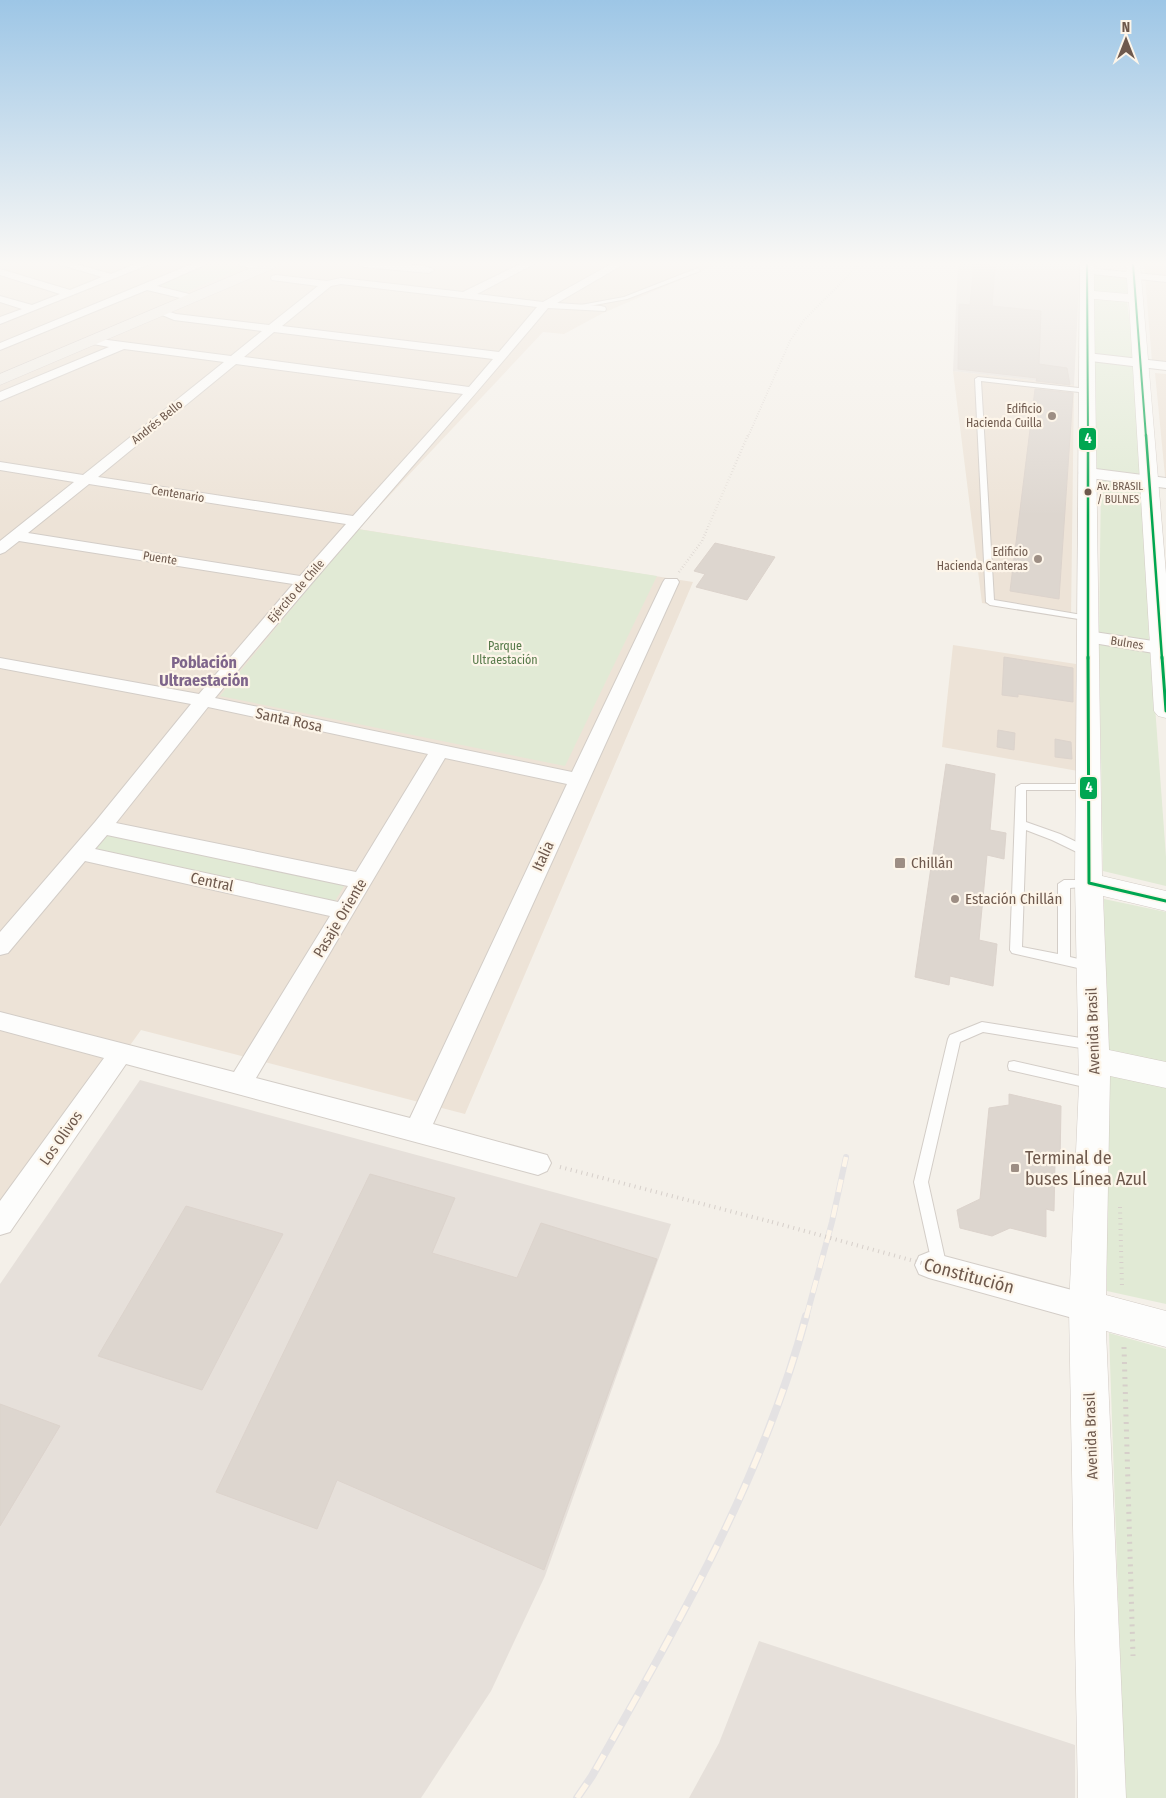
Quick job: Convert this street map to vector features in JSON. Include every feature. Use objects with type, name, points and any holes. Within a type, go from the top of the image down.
[{"type":"main road","points":[[1,379],[75,348]]},
{"type":"main road","name":"Avenida Brasil","points":[[1088,348],[1089,868],[1077,964],[1094,1063],[1087,1308],[1102,1798]]},
{"type":"main road","points":[[1139,348],[1158,482],[1166,711]]},
{"type":"main road","points":[[1089,868],[1166,901]]},
{"type":"main road","points":[[1094,1063],[1166,1075]]},
{"type":"main road","name":"Constitución","points":[[1087,1308],[1166,1329]]},
{"type":"street","points":[[0,396],[115,348]]},
{"type":"street","points":[[144,348],[472,391]]},
{"type":"street","name":"Andrés Bello","points":[[1,547],[249,348]]},
{"type":"street","points":[[435,348],[501,356]]},
{"type":"street","name":"Ejército de Chile","points":[[0,947],[304,581],[508,348]]},
{"type":"street","points":[[1088,357],[1166,366]]},
{"type":"street","name":"Centenario","points":[[0,466],[356,521]]},
{"type":"street","points":[[1088,473],[1158,482]]},
{"type":"street","name":"Puente","points":[[16,536],[304,581]]},
{"type":"street","name":"Italia","points":[[417,1131],[671,582]]},
{"type":"street","name":"Bulnes","points":[[1088,628],[1164,649]]},
{"type":"street","name":"Santa Rosa","points":[[0,664],[203,701],[578,780]]},
{"type":"street","name":"Pasaje Oriente","points":[[240,1084],[439,752]]},
{"type":"street","points":[[102,826],[362,881]]},
{"type":"street","name":"Central","points":[[80,853],[344,911]]},
{"type":"street","points":[[0,1021],[538,1163]]},
{"type":"street","name":"Los Olivos","points":[[0,1223],[121,1053]]},
{"type":"street","name":"Constitución","points":[[934,1266],[1087,1308]]},
{"type":"lane","points":[[1088,391],[978,379],[990,602],[1088,628]]},
{"type":"lane","points":[[1077,964],[1016,950],[1021,787],[1088,787]]},
{"type":"lane","points":[[1021,824],[1056,837],[1089,868]]},
{"type":"lane","points":[[934,1266],[921,1182],[954,1039],[982,1027],[1094,1063]]},
{"type":"lane","points":[[1014,1066],[1094,1063]]},
{"type":"path","points":[[671,582],[702,541],[787,348]]},
{"type":"path","name":"Constitución","points":[[538,1163],[568,1168],[934,1266]]},
{"type":"shaded area","points":[[0,348],[528,348],[358,529],[693,582],[465,1114],[141,1030],[0,1226]]},
{"type":"shaded area","points":[[954,348],[1076,348],[1074,385],[953,371]]},
{"type":"shaded area","points":[[1151,348],[1166,348],[1166,364],[1152,362]]},
{"type":"shaded area","points":[[953,371],[1074,385],[1071,619],[982,603]]},
{"type":"shaded area","points":[[1155,373],[1166,374],[1166,486]]},
{"type":"shaded area","points":[[953,645],[1076,664],[1078,771],[942,747]]},
{"type":"shaded area","points":[[140,1080],[671,1224],[545,1576],[491,1691],[421,1798],[0,1798],[0,1284]]},
{"type":"shaded area","points":[[759,1641],[1075,1745],[1075,1798],[689,1798],[719,1743]]},
{"type":"green space","points":[[1093,348],[1133,348],[1134,360],[1093,356]]},
{"type":"green space","points":[[1093,361],[1135,366],[1143,478],[1094,472]]},
{"type":"green space","points":[[1101,478],[1144,484],[1149,641],[1099,634]]},
{"type":"green space","name":"Parque Ultraestación","points":[[357,529],[657,576],[565,766],[220,696]]},
{"type":"green space","points":[[1099,643],[1151,651],[1166,857],[1166,886],[1103,871]]},
{"type":"green space","points":[[110,832],[347,881],[335,901],[95,850]]},
{"type":"green space","points":[[1104,899],[1166,912],[1166,1304],[1107,1291]]},
{"type":"green space","points":[[1109,1333],[1166,1349],[1166,1798],[1125,1798]]},
{"type":"building","points":[[958,348],[1040,348],[1039,364],[1067,368],[1070,385],[1036,381],[1037,378],[958,369]]},
{"type":"building","points":[[1035,389],[1073,393],[1059,599],[1010,591]]},
{"type":"building","points":[[715,543],[775,557],[747,600],[696,587],[705,574],[694,571]]},
{"type":"building","points":[[1004,657],[1073,668],[1073,702],[1018,694],[1018,697],[1002,695]]},
{"type":"building","points":[[998,730],[1015,733],[1014,750],[997,747]]},
{"type":"building","points":[[1055,739],[1071,742],[1072,759],[1055,757]]},
{"type":"building","name":"Estación Chillán","points":[[946,764],[995,774],[990,830],[1006,833],[1004,859],[987,855],[979,940],[997,944],[993,986],[950,976],[949,985],[915,977]]},
{"type":"building","points":[[1009,1094],[1061,1106],[1060,1163],[1055,1162],[1054,1211],[1046,1209],[1046,1237],[1010,1228],[992,1236],[960,1228],[957,1210],[980,1199],[989,1108],[1009,1105]]},
{"type":"building","points":[[370,1174],[455,1198],[432,1253],[517,1278],[541,1223],[657,1259],[544,1570],[337,1480],[317,1529],[216,1492]]},
{"type":"building","points":[[186,1206],[283,1234],[202,1390],[98,1356]]},
{"type":"building","points":[[0,1404],[60,1426],[0,1526]]},
{"type":"railway","points":[[806,1318],[832,1222],[846,1157]]},
{"type":"railway","points":[[577,1798],[592,1776],[714,1553],[766,1437],[788,1377],[806,1316]]},
{"type":"transit line","name":"4","points":[[1087,348],[1089,883],[1166,901]]},
{"type":"transit line","name":"4","points":[[1139,348],[1166,711]]},
{"type":"place","name":"Edificio Hacienda Cuilla","points":[[1052,416]]},
{"type":"place","name":"Av. BRASIL / BULNES","points":[[1088,492]]},
{"type":"place","name":"Edificio Hacienda Canteras","points":[[1038,559]]},
{"type":"place","name":"Chillán","points":[[900,863]]},
{"type":"place","name":"Estación Chillán","points":[[955,899]]},
{"type":"place","name":"Terminal de buses Línea Azul","points":[[1015,1168]]},
{"type":"district","name":"Población Ultraestación","points":[[204,671]]}]
